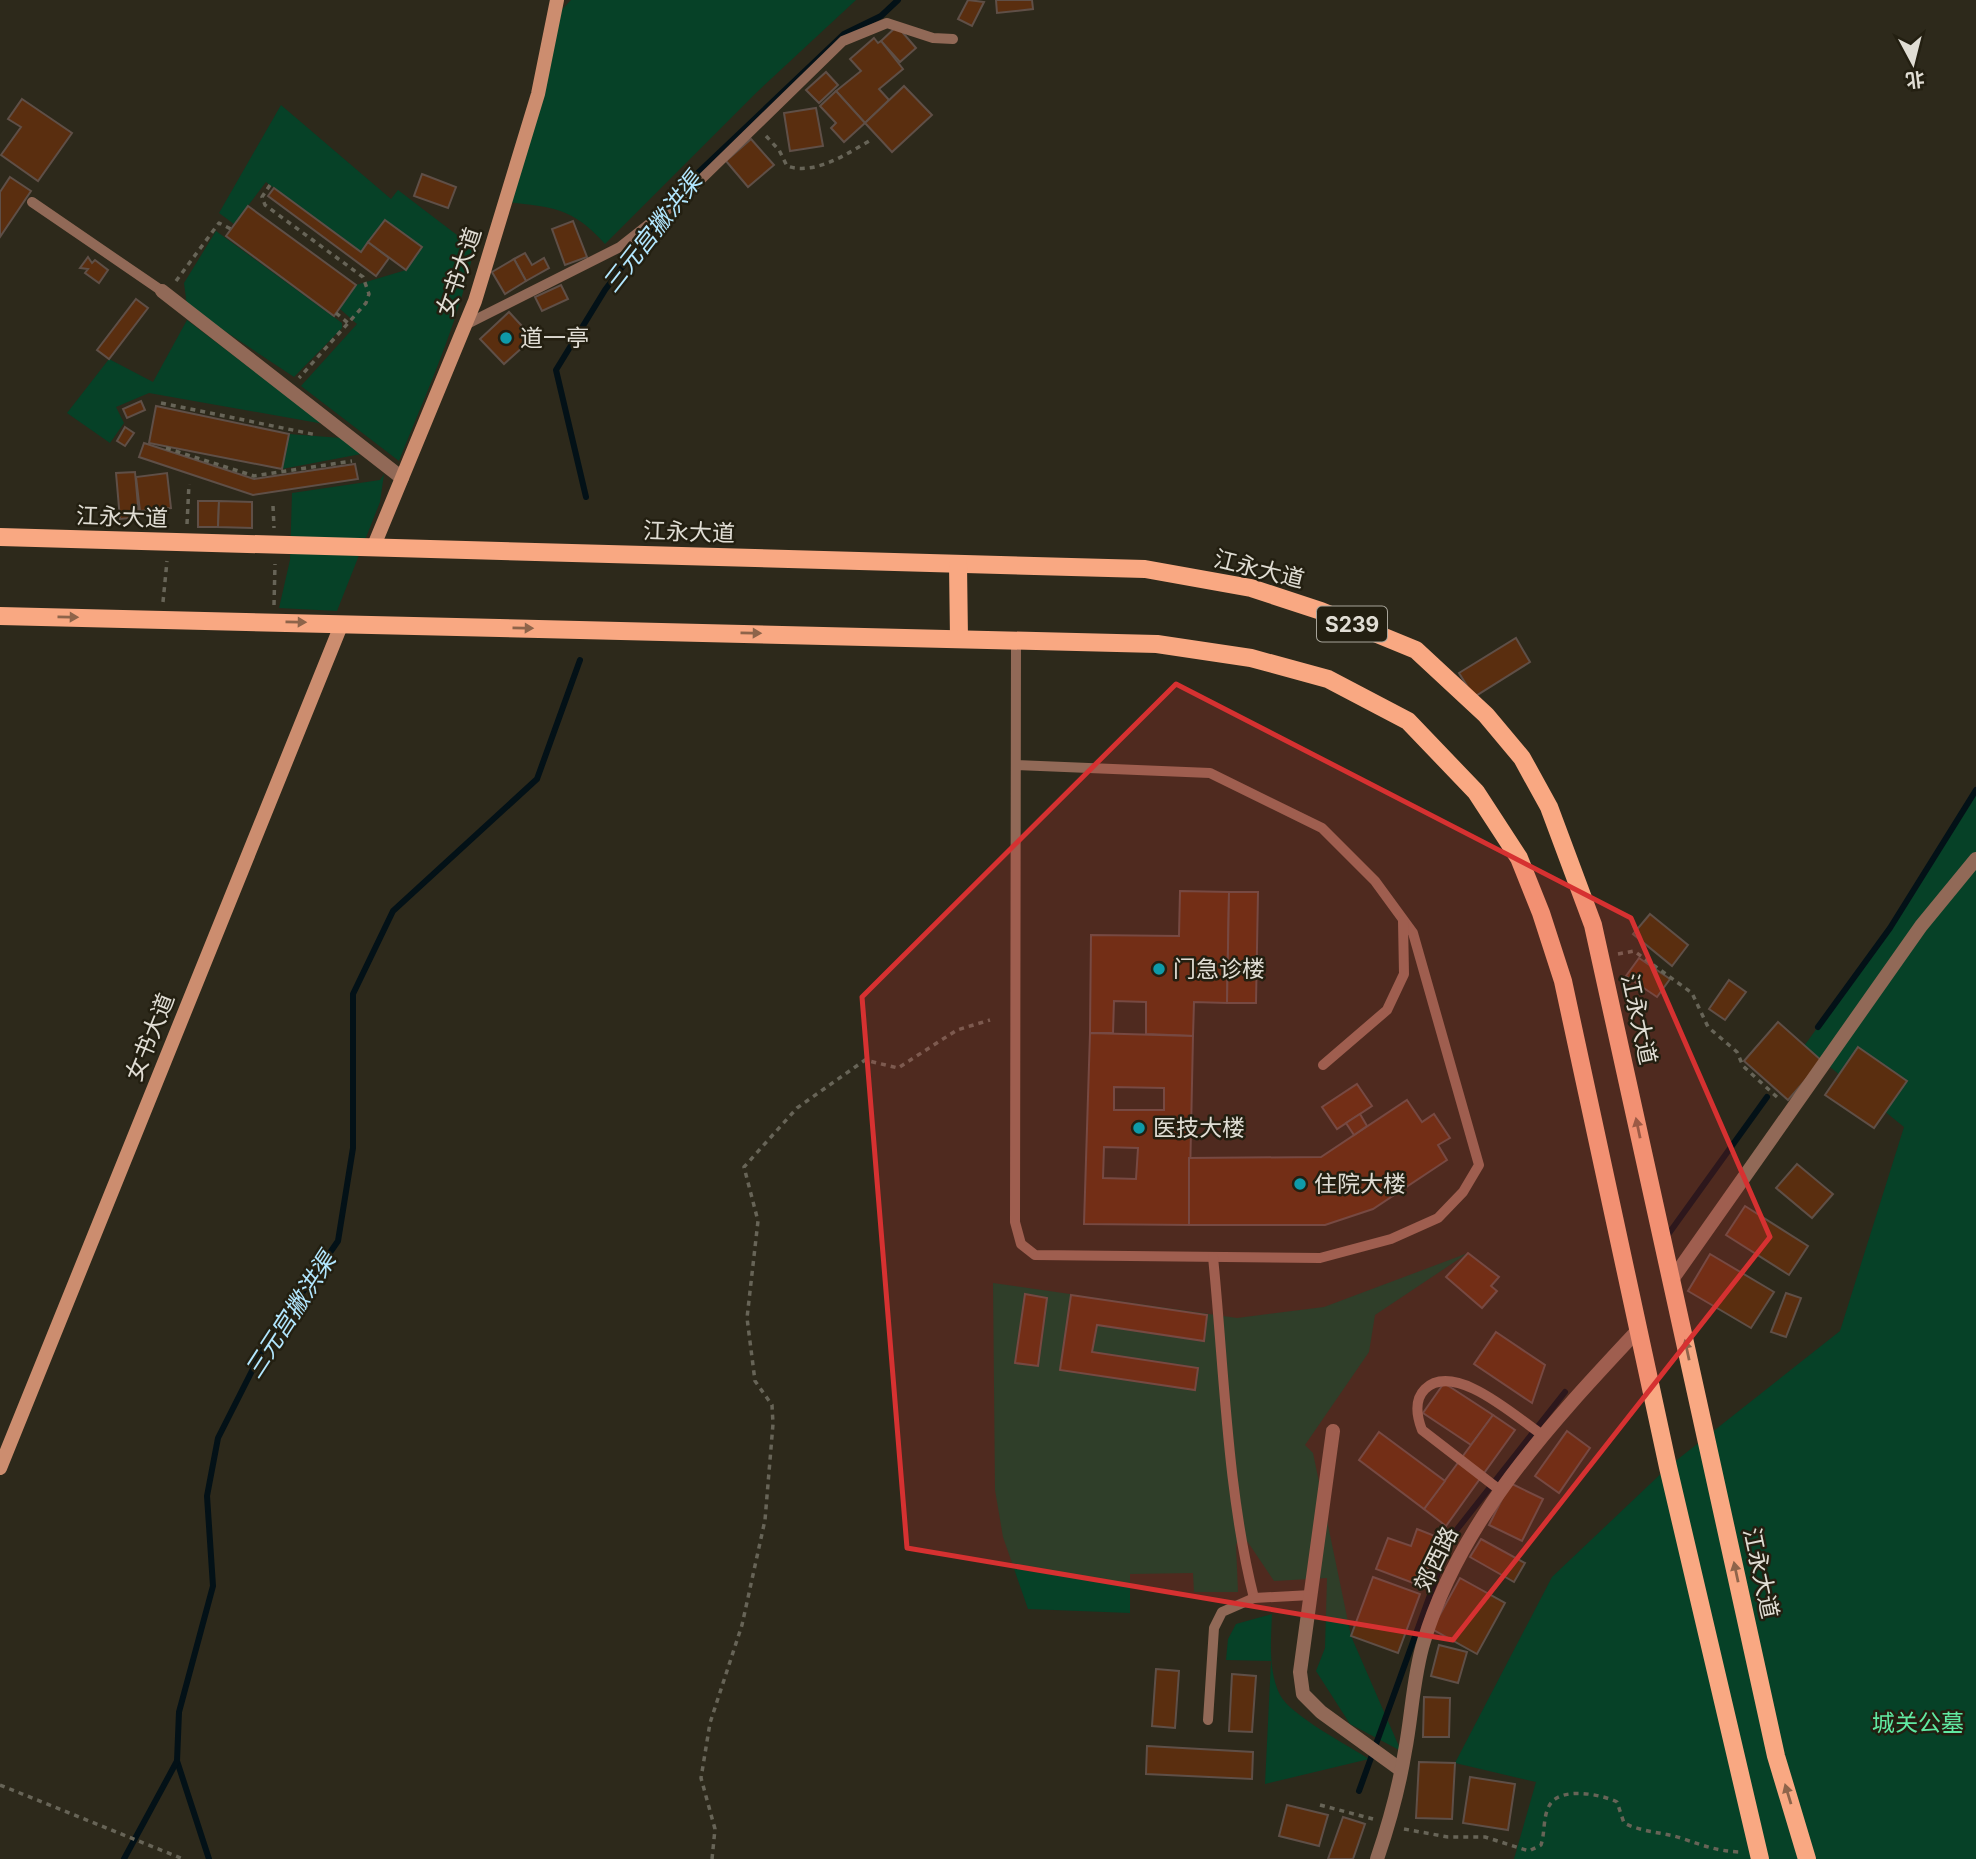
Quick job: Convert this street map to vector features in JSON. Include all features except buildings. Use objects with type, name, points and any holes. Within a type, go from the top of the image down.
[{"type":"main road","name":"女书大道","points":[[373,548],[466,325],[538,94],[557,0]]},
{"type":"main road","name":"江永大道","points":[[0,537],[1145,569],[1251,588],[1321,611],[1416,650],[1486,715],[1522,758],[1549,807],[1572,863],[1593,926],[1776,1756],[1807,1859]]},
{"type":"main road","points":[[958,564],[959,639]]},
{"type":"main road","name":"S239","points":[[0,616],[1157,644],[1251,658],[1328,679],[1408,721],[1450,761],[1476,792],[1519,858],[1541,913],[1566,993],[1639,1329],[1760,1856]]},
{"type":"main road","name":"女书大道","points":[[0,1468],[342,623]]},
{"type":"street","points":[[164,292],[402,478]]},
{"type":"street","points":[[1671,1281],[1921,926],[1976,859]]},
{"type":"street","name":"郊西路","points":[[1377,1859],[1401,1770],[1424,1642],[1460,1551],[1500,1490],[1543,1435],[1639,1329]]},
{"type":"street","points":[[1333,1431],[1300,1672],[1303,1694],[1401,1770]]},
{"type":"lane","points":[[466,325],[620,247],[642,231],[682,198],[843,41],[887,23],[933,38],[953,39]]},
{"type":"lane","points":[[32,202],[164,292]]},
{"type":"lane","points":[[1016,640],[1015,1222],[1021,1244],[1035,1255],[1320,1258],[1391,1239],[1437,1218],[1463,1192],[1479,1165],[1413,933],[1375,881],[1322,828],[1210,774],[1016,765]]},
{"type":"lane","points":[[1323,1065],[1387,1010],[1404,974],[1404,921]]},
{"type":"lane","points":[[1213,1257],[1244,1559],[1254,1598]]},
{"type":"lane","points":[[1500,1490],[1422,1430],[1418,1409],[1419,1397],[1425,1389],[1442,1380],[1452,1380],[1475,1390],[1543,1435]]},
{"type":"lane","points":[[1208,1720],[1214,1628],[1222,1612],[1254,1598],[1311,1595]]},
{"type":"path","points":[[754,126],[779,150],[787,166],[796,169],[828,162],[871,140]]},
{"type":"path","points":[[270,185],[262,197],[265,205],[363,277],[369,294],[366,303],[288,389]]},
{"type":"path","points":[[164,292],[219,223],[231,229]]},
{"type":"path","points":[[336,313],[348,323]]},
{"type":"path","points":[[161,403],[313,435],[347,436]]},
{"type":"path","points":[[166,449],[254,477],[341,463],[370,454]]},
{"type":"path","points":[[1600,957],[1634,951],[1692,993],[1708,1027],[1737,1052],[1743,1066],[1791,1110]]},
{"type":"path","points":[[712,1859],[715,1829],[701,1778],[710,1723],[742,1625],[765,1520],[773,1424],[772,1405],[755,1381],[747,1318],[758,1221],[744,1167],[797,1108],[865,1060],[898,1068],[957,1030],[990,1020]]},
{"type":"path","points":[[0,1785],[183,1859]]},
{"type":"path","points":[[1320,1805],[1358,1812],[1388,1826],[1448,1837],[1485,1837],[1529,1851],[1541,1846],[1549,1806],[1557,1797],[1592,1792],[1617,1802],[1625,1823],[1641,1832],[1683,1839],[1720,1851],[1760,1856]]},
{"type":"highlighted area","points":[[1176,684],[1631,918],[1770,1237],[1453,1640],[907,1548],[862,997]]},
{"type":"green space","points":[[571,0],[856,0],[757,92],[605,244],[582,223],[560,211],[505,202],[553,19]]},
{"type":"green space","points":[[281,105],[391,199],[398,190],[474,248],[451,329],[399,461],[301,386],[357,324],[339,308],[356,285],[406,270],[422,247],[385,220],[361,252],[266,182],[234,224],[219,213]]},
{"type":"green space","points":[[216,231],[342,323],[342,328],[294,377],[187,306],[184,283]]},
{"type":"green space","points":[[187,320],[324,424],[149,393],[116,407],[124,423],[110,443],[67,413],[109,359],[153,382]]},
{"type":"green space","points":[[289,434],[341,438],[361,454],[282,469]]},
{"type":"green space","points":[[384,474],[380,502],[337,611],[279,608],[290,560],[292,493],[380,480]]},
{"type":"green space","name":"城关公墓","points":[[1976,790],[1976,1859],[1514,1859],[1536,1782],[1455,1763],[1552,1577],[1668,1467],[1840,1331],[1904,1127],[1804,1046],[1890,928]]},
{"type":"green space","points":[[1468,1253],[1375,1315],[1369,1352],[1305,1445],[1313,1453],[1351,1636],[1401,1751],[1350,1724],[1316,1671],[1325,1648],[1327,1578],[1274,1581],[1241,1532],[1236,1545],[1238,1592],[1194,1592],[1193,1573],[1130,1574],[1130,1613],[1028,1609],[1003,1537],[995,1490],[993,1283],[1237,1318],[1324,1307]]},
{"type":"green space","points":[[1272,1614],[1272,1666],[1280,1695],[1307,1721],[1369,1759],[1265,1784],[1271,1661],[1226,1660],[1228,1639],[1236,1624]]},
{"type":"waterway","name":"三元宫撇洪渠","points":[[669,205],[681,189],[844,34],[881,16],[898,0]]},
{"type":"waterway","name":"三元宫撇洪渠","points":[[586,497],[556,370],[605,290],[656,222]]},
{"type":"waterway","name":"三元宫撇洪渠","points":[[124,1859],[177,1761],[179,1712],[213,1586],[207,1496],[218,1438],[262,1351],[338,1241],[353,1148],[353,994],[393,911],[537,779],[580,660]]},
{"type":"waterway","points":[[1818,1027],[1890,928],[1976,790]]},
{"type":"waterway","points":[[1667,1236],[1767,1097]]},
{"type":"waterway","points":[[1359,1791],[1451,1537],[1565,1392]]},
{"type":"waterway","points":[[177,1761],[209,1859]]},
{"type":"place","name":"道一亭","points":[[506,338]]},
{"type":"place","name":"门急诊楼","points":[[1159,969]]},
{"type":"place","name":"医技大楼","points":[[1139,1128]]},
{"type":"place","name":"住院大楼","points":[[1300,1184]]}]
